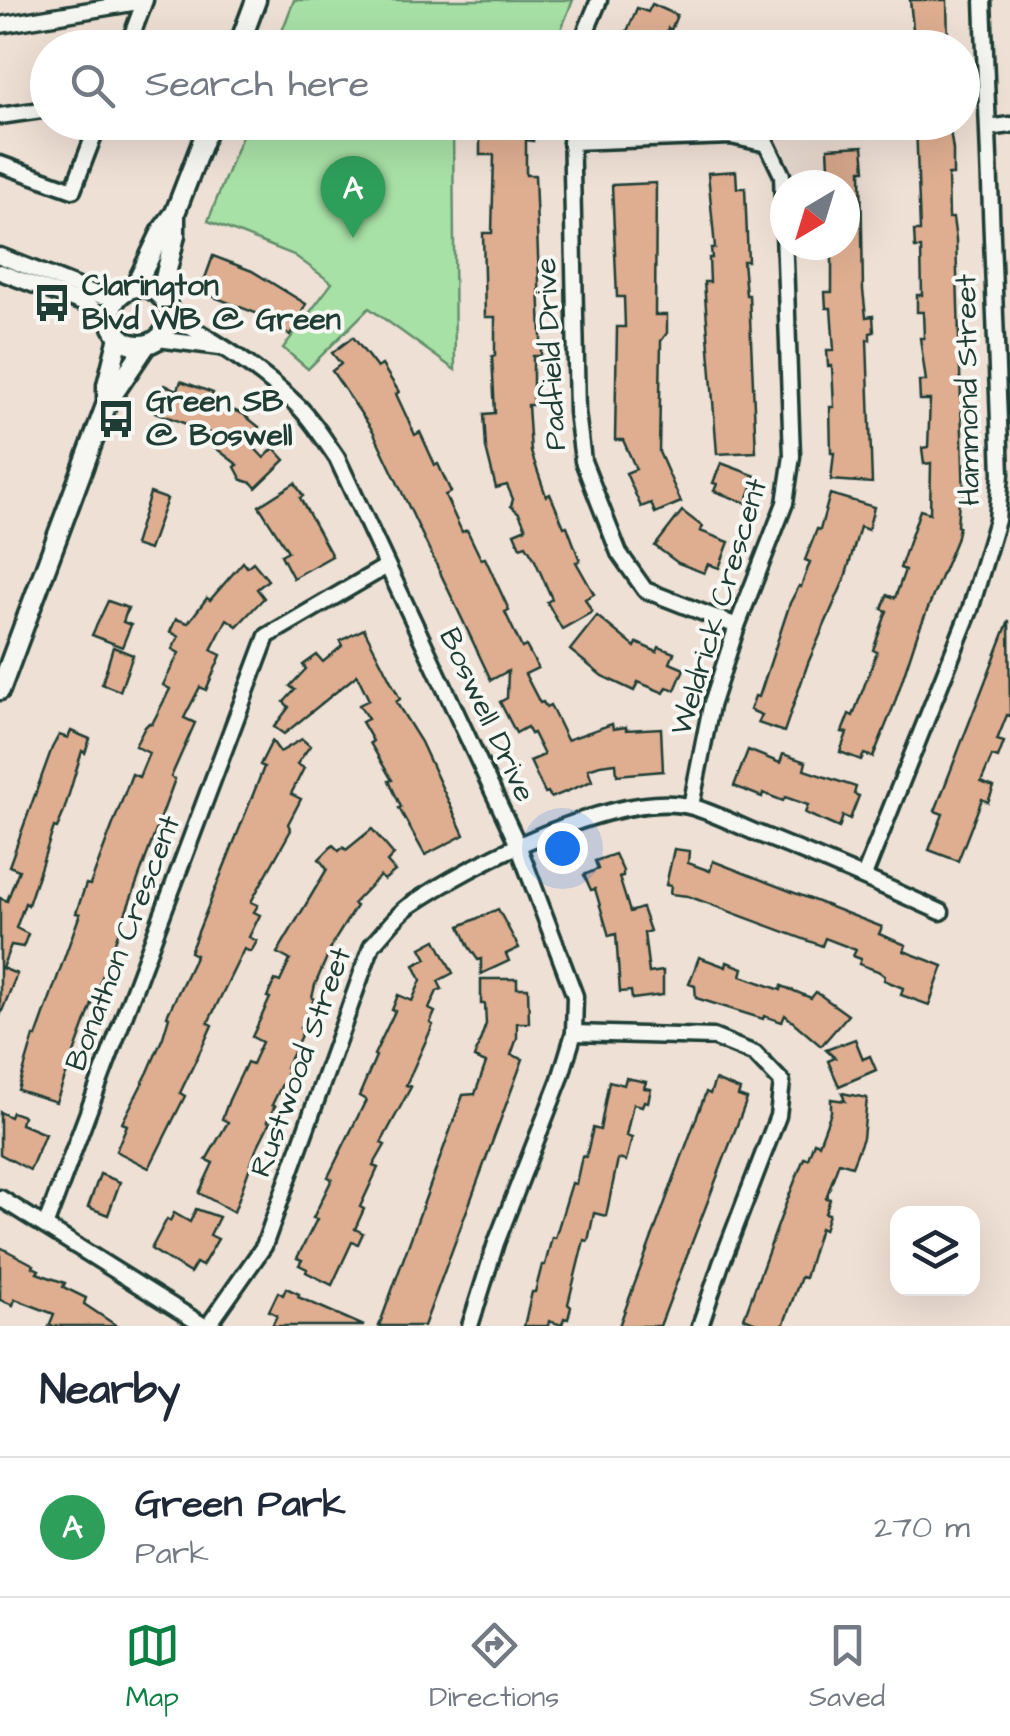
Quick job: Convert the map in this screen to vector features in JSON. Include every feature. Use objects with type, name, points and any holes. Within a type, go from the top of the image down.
[{"type":"street","points":[[0,24],[144,0],[133,30]]},
{"type":"street","points":[[245,30],[256,0]]},
{"type":"street","points":[[586,30],[599,0]]},
{"type":"street","name":"Hammond Street","points":[[864,876],[970,610],[997,520],[1004,330],[983,0]]},
{"type":"street","points":[[0,116],[30,112]]},
{"type":"street","points":[[989,128],[1010,125]]},
{"type":"street","points":[[0,164],[73,190],[91,140]]},
{"type":"street","points":[[107,403],[115,330],[112,307],[127,291],[175,213],[203,140]]},
{"type":"street","name":"Weldrick Crescent","points":[[572,142],[625,140]]},
{"type":"street","name":"Weldrick Crescent","points":[[690,806],[711,706],[785,503],[792,456],[782,175],[768,144],[750,140]]},
{"type":"street","name":"Padfield Drive","points":[[572,142],[577,412],[583,461],[619,552],[645,590],[737,626]]},
{"type":"street","points":[[161,296],[175,213]]},
{"type":"street","points":[[0,256],[101,296],[149,288],[161,296],[169,315],[166,328],[107,403],[0,689]]},
{"type":"street","points":[[0,272],[90,306],[129,343],[152,342]]},
{"type":"street","name":"Boswell Drive","points":[[169,315],[247,363],[302,410],[337,458],[518,845],[574,996],[574,1033],[560,1079],[496,1243],[470,1326]]},
{"type":"street","name":"Boswell Drive","points":[[152,342],[220,347]]},
{"type":"street","name":"Bonathon Crescent","points":[[46,1224],[267,636],[388,566]]},
{"type":"street","name":"Rustwood Street","points":[[206,1326],[264,1246],[372,945],[406,908],[518,845],[603,814],[643,806],[690,806],[864,876],[940,912]]},
{"type":"street","points":[[574,1033],[713,1037],[755,1054],[782,1082],[778,1116],[700,1326]]},
{"type":"street","points":[[0,1198],[206,1326]]},
{"type":"green space","points":[[294,0],[573,0],[561,30],[283,30]]},
{"type":"green space","points":[[240,140],[453,140],[455,370],[369,308],[308,369],[283,348],[332,283],[294,255],[208,221]]},
{"type":"building","points":[[910,0],[947,0],[948,30],[913,30]]},
{"type":"building","points":[[652,4],[677,15],[671,30],[628,30],[637,8],[648,12]]},
{"type":"building","points":[[480,140],[526,140],[526,175],[535,175],[541,356],[533,356],[533,405],[528,405],[531,452],[546,496],[550,494],[564,527],[567,526],[580,561],[576,562],[594,594],[585,599],[592,612],[562,629],[547,602],[552,599],[534,558],[526,545],[520,547],[514,533],[526,528],[511,506],[513,499],[507,485],[496,488],[486,448],[484,414],[495,413],[495,317],[485,317],[483,233],[492,233],[494,155],[480,155]]},
{"type":"building","points":[[917,140],[952,140],[949,218],[953,218],[956,240],[964,500],[959,500],[956,540],[917,635],[894,705],[873,757],[864,754],[861,760],[840,752],[847,733],[842,732],[849,714],[853,716],[877,652],[873,650],[887,611],[882,609],[887,595],[895,598],[905,570],[900,568],[920,510],[930,513],[931,463],[924,464],[922,448],[928,447],[930,400],[920,400],[919,381],[926,381],[920,338],[924,338],[923,312],[917,312],[917,295],[922,295],[921,248],[915,248],[914,231],[920,231]]},
{"type":"building","points":[[863,146],[863,290],[866,317],[873,316],[874,332],[867,340],[872,483],[831,480],[834,453],[830,407],[834,407],[832,366],[828,366],[827,350],[834,350],[831,308],[826,308],[825,292],[832,292],[832,260],[860,260],[860,170],[829,170],[828,148]]},
{"type":"building","points":[[736,171],[737,188],[745,188],[748,261],[743,261],[749,295],[756,452],[717,454],[704,282],[710,282],[709,258],[711,248],[715,248],[708,173]]},
{"type":"building","points":[[656,183],[655,315],[667,315],[667,333],[661,341],[659,452],[681,502],[655,513],[651,503],[641,507],[626,473],[636,469],[623,440],[615,440],[617,327],[625,327],[624,297],[617,297],[612,185]]},
{"type":"building","points":[[213,256],[252,271],[306,304],[290,335],[261,315],[214,297],[218,286],[204,281]]},
{"type":"building","points":[[353,337],[377,368],[382,365],[399,392],[396,394],[415,435],[420,432],[435,465],[438,464],[451,492],[445,495],[462,532],[467,530],[481,559],[485,558],[522,648],[526,646],[538,668],[525,674],[540,703],[550,705],[567,740],[612,724],[613,729],[661,728],[663,771],[617,775],[616,763],[600,765],[588,769],[592,781],[551,798],[545,793],[530,761],[544,755],[527,727],[516,733],[500,702],[507,698],[508,671],[491,680],[373,431],[332,371],[341,364],[332,353]]},
{"type":"building","points":[[181,381],[213,393],[210,401],[243,414],[259,427],[248,441],[264,458],[274,448],[285,460],[256,488],[242,480],[235,467],[238,465],[213,446],[220,437],[155,412],[165,385],[178,390]]},
{"type":"building","points":[[721,463],[756,476],[746,503],[714,491]]},
{"type":"building","points":[[295,483],[332,556],[293,578],[281,555],[288,551],[259,506]]},
{"type":"building","points":[[150,493],[167,499],[149,550],[134,545]]},
{"type":"building","points":[[830,494],[874,507],[868,530],[860,527],[845,578],[808,663],[784,732],[758,723],[762,715],[750,710],[755,696],[759,697],[790,603],[801,587],[810,562],[805,560],[817,529],[820,530]]},
{"type":"building","points":[[682,511],[703,527],[700,531],[729,542],[719,568],[708,564],[704,573],[678,563],[655,546]]},
{"type":"building","points":[[243,562],[247,567],[253,562],[268,580],[257,589],[264,598],[237,626],[227,619],[211,650],[221,655],[206,690],[200,687],[184,718],[195,723],[171,777],[175,779],[56,1102],[18,1090],[80,914],[76,913],[86,884],[90,885],[132,774],[139,777],[149,753],[135,746],[170,689],[163,685],[179,653],[172,649],[179,636],[170,632],[176,619],[188,623]]},
{"type":"building","points":[[108,601],[128,608],[123,622],[131,625],[122,647],[92,635]]},
{"type":"building","points":[[597,616],[635,647],[637,643],[657,652],[659,647],[674,653],[670,663],[684,669],[675,690],[667,687],[664,693],[638,682],[634,691],[602,676],[570,650]]},
{"type":"building","points":[[1009,620],[1010,716],[1007,715],[997,740],[1004,742],[998,758],[992,756],[981,782],[994,787],[988,802],[982,799],[958,861],[929,850],[943,814],[935,811]]},
{"type":"building","points":[[364,629],[400,699],[396,702],[421,742],[464,835],[425,855],[399,808],[389,781],[392,780],[362,722],[368,719],[359,705],[369,700],[357,675],[284,734],[274,727],[289,707],[284,702],[295,690],[290,686],[306,669],[303,665],[317,655],[323,662],[342,646],[340,641]]},
{"type":"building","points":[[113,647],[133,655],[120,691],[102,684]]},
{"type":"building","points":[[71,731],[90,739],[85,753],[82,751],[63,814],[57,828],[54,827],[28,905],[25,903],[16,928],[28,934],[23,947],[11,945],[2,968],[17,974],[0,1016],[0,898],[7,901],[19,870],[9,866],[52,748],[59,735],[68,738]]},
{"type":"building","points":[[302,739],[310,746],[297,764],[304,768],[291,794],[301,799],[288,824],[291,830],[251,902],[258,905],[254,912],[260,915],[249,937],[257,941],[251,952],[244,949],[208,1023],[212,1025],[180,1093],[185,1096],[149,1168],[116,1151],[127,1125],[122,1123],[148,1072],[167,1016],[196,955],[190,952],[264,767],[260,765],[272,741],[280,752]]},
{"type":"building","points":[[748,750],[780,763],[783,754],[806,762],[804,770],[856,787],[854,794],[859,796],[850,819],[843,816],[839,828],[805,813],[808,805],[763,793],[762,797],[734,786]]},
{"type":"building","points":[[372,829],[394,855],[387,862],[395,871],[384,880],[380,876],[353,904],[356,906],[333,943],[234,1212],[199,1193],[213,1163],[206,1160],[228,1122],[222,1119],[229,1100],[247,1062],[252,1064],[262,1042],[252,1037],[270,998],[267,997],[275,980],[280,982],[290,960],[277,953],[327,869],[319,859],[333,845],[339,851],[343,847],[346,850]]},
{"type":"building","points":[[674,849],[689,851],[688,863],[710,871],[713,861],[882,927],[879,934],[906,945],[904,951],[943,966],[929,1005],[901,995],[903,988],[859,964],[861,959],[853,956],[856,950],[825,938],[822,946],[688,896],[670,894],[671,886],[666,885]]},
{"type":"building","points":[[615,854],[623,871],[619,877],[630,912],[642,908],[650,931],[644,933],[649,973],[663,971],[663,995],[632,999],[631,991],[620,992],[616,934],[609,936],[595,889],[591,890],[584,875],[598,869],[595,861]]},
{"type":"building","points":[[498,909],[519,948],[506,954],[509,961],[481,974],[481,959],[469,947],[460,926]]},
{"type":"building","points":[[436,940],[453,973],[438,981],[442,989],[437,991],[429,1009],[435,1012],[430,1023],[433,1025],[406,1085],[411,1087],[381,1143],[385,1145],[373,1166],[378,1168],[360,1207],[364,1209],[355,1229],[363,1233],[358,1244],[352,1242],[332,1285],[306,1272],[299,1265],[302,1260],[297,1258],[317,1219],[313,1218],[332,1179],[328,1177],[366,1100],[359,1096],[398,995],[412,1001],[421,980],[414,965],[427,959],[421,948]]},
{"type":"building","points":[[699,957],[726,967],[727,962],[743,968],[741,976],[781,990],[782,986],[811,998],[816,992],[848,1015],[821,1046],[785,1015],[782,1022],[764,1016],[763,1019],[696,998],[695,986],[689,984]]},
{"type":"building","points":[[481,979],[517,979],[517,988],[528,988],[529,1023],[517,1023],[511,1055],[523,1059],[424,1326],[379,1326],[463,1095],[475,1094],[486,1063],[474,1058],[486,1024]]},
{"type":"building","points":[[855,1039],[863,1059],[870,1056],[876,1070],[839,1086],[828,1061],[835,1058],[826,1050]]},
{"type":"building","points":[[626,1078],[646,1082],[644,1088],[651,1089],[648,1102],[644,1101],[642,1106],[633,1104],[626,1136],[632,1138],[626,1161],[618,1159],[606,1216],[594,1213],[588,1241],[584,1240],[568,1319],[564,1318],[562,1325],[549,1321],[548,1326],[524,1326],[532,1292],[572,1183],[576,1184],[582,1156],[586,1157],[593,1128],[600,1130],[609,1081],[624,1085]]},
{"type":"building","points":[[715,1080],[740,1090],[738,1096],[747,1099],[660,1326],[619,1326],[706,1092],[710,1094]]},
{"type":"building","points":[[842,1093],[867,1098],[863,1138],[852,1166],[839,1162],[826,1198],[830,1199],[824,1230],[820,1228],[805,1278],[801,1277],[783,1326],[755,1326],[757,1323],[744,1318],[785,1206],[804,1158],[808,1159],[814,1142],[819,1144],[831,1112],[831,1099],[845,1101]]},
{"type":"building","points":[[0,1112],[10,1117],[12,1112],[23,1116],[21,1124],[45,1134],[30,1170],[0,1154]]},
{"type":"building","points":[[100,1174],[120,1182],[108,1215],[88,1207]]},
{"type":"building","points":[[196,1209],[219,1217],[210,1235],[218,1239],[202,1266],[196,1263],[190,1273],[151,1249],[167,1219],[170,1221],[174,1213],[190,1222]]},
{"type":"building","points":[[0,1247],[34,1265],[37,1273],[65,1283],[63,1287],[86,1298],[84,1304],[117,1326],[49,1326],[54,1314],[15,1299],[13,1305],[0,1300]]},
{"type":"building","points":[[286,1288],[364,1326],[272,1326],[277,1315],[269,1311],[278,1292],[283,1295]]},
{"type":"place","name":"Green Park","points":[[353,238]]},
{"type":"place","name":"Clarington Blvd WB @ Green","points":[[52,303]]},
{"type":"place","name":"Green SB @ Boswell","points":[[116,419]]}]
